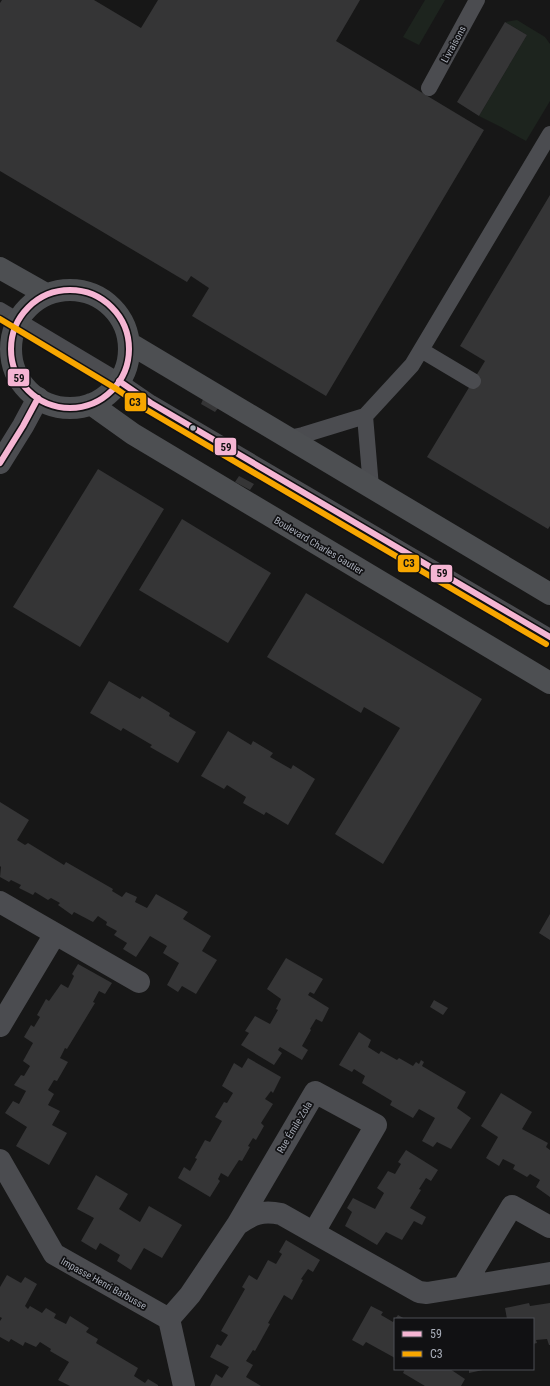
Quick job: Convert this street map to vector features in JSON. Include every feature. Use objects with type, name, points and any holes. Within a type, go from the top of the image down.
[{"type":"main road","points":[[0,268],[46,294]]},
{"type":"main road","points":[[64,290],[82,291],[100,298],[114,309],[124,325],[129,343],[125,369],[119,381],[107,395],[91,404],[73,408],[55,406],[38,398],[25,387],[5,353],[12,338],[9,315],[25,310],[46,294],[64,290]]},
{"type":"main road","points":[[129,343],[550,594]]},
{"type":"main road","name":"Boulevard Charles Gautier","points":[[91,404],[133,434],[550,683]]},
{"type":"street","points":[[0,463],[24,426],[38,398]]},
{"type":"street","points":[[0,902],[139,982]]},
{"type":"street","points":[[0,1026],[55,934]]},
{"type":"street","name":"Rue Émile Zola","points":[[169,1319],[190,1295],[237,1225],[315,1092],[376,1125],[314,1232]]},
{"type":"street","name":"Impasse Henri Barbusse","points":[[0,1160],[54,1254],[169,1319]]},
{"type":"street","points":[[463,1287],[512,1206],[550,1227]]},
{"type":"street","name":"Rue Émile Zola","points":[[237,1225],[245,1219],[260,1212],[281,1214],[419,1292],[427,1293],[550,1273]]},
{"type":"street","points":[[169,1319],[184,1386]]},
{"type":"lane","name":"Livraisons","points":[[429,88],[477,0]]},
{"type":"lane","points":[[289,438],[365,416],[412,365],[550,134]]},
{"type":"lane","points":[[9,315],[151,402],[550,637]]},
{"type":"lane","points":[[420,350],[473,381]]},
{"type":"lane","points":[[365,416],[371,487]]},
{"type":"shaded area","points":[[425,0],[445,0],[419,45],[403,37]]},
{"type":"shaded area","points":[[517,20],[545,37],[550,44],[550,101],[526,141],[479,116],[527,35],[505,22]]},
{"type":"building","points":[[2,0],[94,0],[141,28],[158,0],[360,0],[336,41],[484,130],[326,396],[192,316],[209,288],[191,276],[187,282],[0,171],[0,3]]},
{"type":"building","points":[[505,22],[527,35],[479,116],[457,102]]},
{"type":"building","points":[[550,195],[550,526],[548,529],[427,457],[485,361],[460,346]]},
{"type":"building","points":[[204,397],[219,407],[215,412],[201,404]]},
{"type":"building","points":[[98,469],[164,509],[80,647],[13,607]]},
{"type":"building","points":[[239,476],[254,484],[250,490],[235,482]]},
{"type":"building","points":[[182,519],[271,573],[228,643],[139,590]]},
{"type":"building","points":[[306,593],[482,699],[383,864],[335,834],[400,728],[364,707],[361,713],[267,657]]},
{"type":"building","points":[[109,681],[140,699],[142,696],[170,713],[169,716],[196,732],[178,763],[150,747],[152,745],[123,728],[121,731],[90,713]]},
{"type":"building","points":[[228,731],[251,745],[253,741],[273,753],[270,757],[291,769],[293,765],[315,779],[288,825],[266,812],[264,815],[243,803],[246,797],[227,785],[224,789],[201,776]]},
{"type":"building","points":[[0,802],[29,820],[17,840],[25,845],[28,843],[64,865],[66,862],[113,889],[112,891],[122,897],[126,892],[137,897],[135,902],[147,908],[156,894],[188,912],[183,919],[211,936],[202,951],[217,960],[196,994],[182,986],[178,992],[167,985],[179,963],[163,953],[167,946],[150,936],[136,957],[123,949],[127,943],[114,935],[117,931],[106,925],[107,922],[98,916],[93,922],[74,912],[72,915],[58,905],[60,903],[51,898],[48,900],[35,892],[33,895],[19,888],[21,885],[11,880],[9,882],[0,877]]},
{"type":"building","points":[[550,914],[550,940],[539,933]]},
{"type":"building","points":[[286,958],[323,979],[314,994],[310,992],[308,995],[329,1008],[322,1022],[316,1019],[310,1029],[311,1030],[302,1046],[308,1050],[302,1060],[280,1047],[278,1050],[282,1053],[274,1065],[241,1045],[249,1033],[245,1031],[255,1016],[270,1024],[278,1010],[276,1009],[281,999],[267,989]]},
{"type":"building","points":[[78,964],[112,983],[105,994],[99,991],[93,1002],[95,1003],[60,1058],[68,1062],[57,1081],[54,1080],[48,1090],[54,1094],[48,1105],[60,1111],[52,1125],[67,1133],[49,1165],[16,1146],[27,1127],[5,1113],[13,1101],[19,1104],[26,1091],[14,1085],[21,1075],[24,1076],[30,1066],[23,1061],[33,1043],[24,1037],[31,1025],[34,1027],[40,1017],[37,1015],[46,999],[49,1001],[61,984],[68,988],[74,976],[72,974]]},
{"type":"building","points":[[434,1000],[448,1008],[443,1015],[430,1007]]},
{"type":"building","points":[[359,1032],[371,1040],[368,1047],[379,1054],[381,1051],[397,1060],[399,1058],[413,1066],[416,1062],[419,1064],[421,1060],[424,1062],[422,1066],[466,1092],[457,1108],[471,1118],[451,1149],[437,1142],[433,1147],[422,1141],[435,1118],[419,1109],[413,1118],[390,1105],[392,1101],[362,1083],[365,1076],[354,1069],[352,1072],[339,1065]]},
{"type":"building","points":[[248,1058],[281,1077],[273,1093],[271,1091],[265,1099],[273,1104],[261,1123],[264,1126],[256,1140],[253,1138],[242,1161],[239,1160],[228,1177],[221,1173],[218,1179],[220,1181],[210,1197],[178,1178],[184,1167],[190,1171],[205,1140],[210,1142],[222,1121],[215,1117],[224,1102],[227,1103],[233,1093],[222,1086],[234,1063],[242,1068]]},
{"type":"building","points":[[501,1093],[532,1112],[522,1129],[548,1143],[546,1147],[550,1150],[550,1197],[536,1187],[540,1180],[530,1174],[527,1177],[513,1169],[515,1165],[503,1159],[499,1166],[486,1158],[498,1137],[481,1126]]},
{"type":"building","points":[[406,1150],[438,1170],[431,1181],[426,1178],[419,1189],[421,1190],[410,1208],[426,1217],[422,1225],[414,1221],[402,1240],[386,1232],[377,1245],[345,1226],[352,1212],[347,1208],[353,1198],[375,1209],[384,1193],[377,1188],[388,1171],[395,1174],[401,1164],[398,1162]]},
{"type":"building","points":[[96,1175],[128,1194],[119,1209],[140,1222],[149,1206],[182,1225],[162,1258],[144,1248],[131,1270],[117,1261],[120,1255],[100,1243],[96,1250],[81,1241],[94,1218],[77,1209]]},
{"type":"building","points":[[286,1240],[320,1260],[313,1272],[308,1269],[301,1279],[303,1280],[292,1300],[284,1295],[268,1323],[270,1324],[255,1351],[253,1350],[246,1361],[253,1365],[246,1377],[261,1386],[210,1386],[216,1374],[222,1378],[229,1367],[210,1357],[217,1344],[221,1346],[228,1335],[221,1331],[245,1289],[242,1287],[249,1275],[257,1280],[268,1260],[276,1264],[282,1254],[279,1252]]},
{"type":"building","points":[[7,1275],[21,1283],[25,1277],[37,1284],[25,1306],[28,1309],[30,1306],[42,1313],[46,1308],[56,1314],[54,1318],[66,1324],[70,1316],[89,1328],[86,1332],[98,1339],[96,1343],[138,1368],[134,1376],[145,1383],[148,1379],[158,1386],[70,1386],[58,1380],[69,1362],[50,1351],[51,1349],[40,1342],[36,1347],[25,1342],[23,1346],[11,1339],[9,1342],[0,1337],[0,1321],[2,1318],[0,1317],[0,1287]]},
{"type":"building","points":[[529,1303],[530,1306],[550,1303],[550,1345],[547,1339],[536,1340],[537,1343],[534,1344],[534,1318],[507,1318],[505,1308]]},
{"type":"building","points":[[371,1306],[383,1312],[381,1315],[393,1322],[394,1320],[394,1357],[366,1342],[363,1346],[352,1340]]},
{"type":"building","points":[[398,1315],[403,1318],[396,1318]]},
{"type":"building","points":[[404,1370],[452,1370],[465,1379],[461,1386],[425,1386],[403,1373]]},
{"type":"building","points":[[469,1370],[483,1370],[469,1373]]},
{"type":"transit line","name":"59","points":[[70,290],[81,291],[92,295],[103,300],[112,307],[119,316],[124,327],[128,338],[129,349],[128,360],[124,371],[119,382],[112,391],[103,398],[92,403],[81,407],[70,408],[59,407],[48,403],[37,398],[28,391],[21,382],[16,371],[12,360],[11,349],[12,338],[16,327],[21,316],[28,307],[37,300],[48,295],[59,291],[70,290]]},
{"type":"transit line","name":"C3","points":[[0,319],[115,388],[147,410],[546,644]]},
{"type":"transit line","name":"59","points":[[119,381],[151,403],[550,637]]},
{"type":"transit line","name":"59","points":[[0,463],[38,398]]}]
